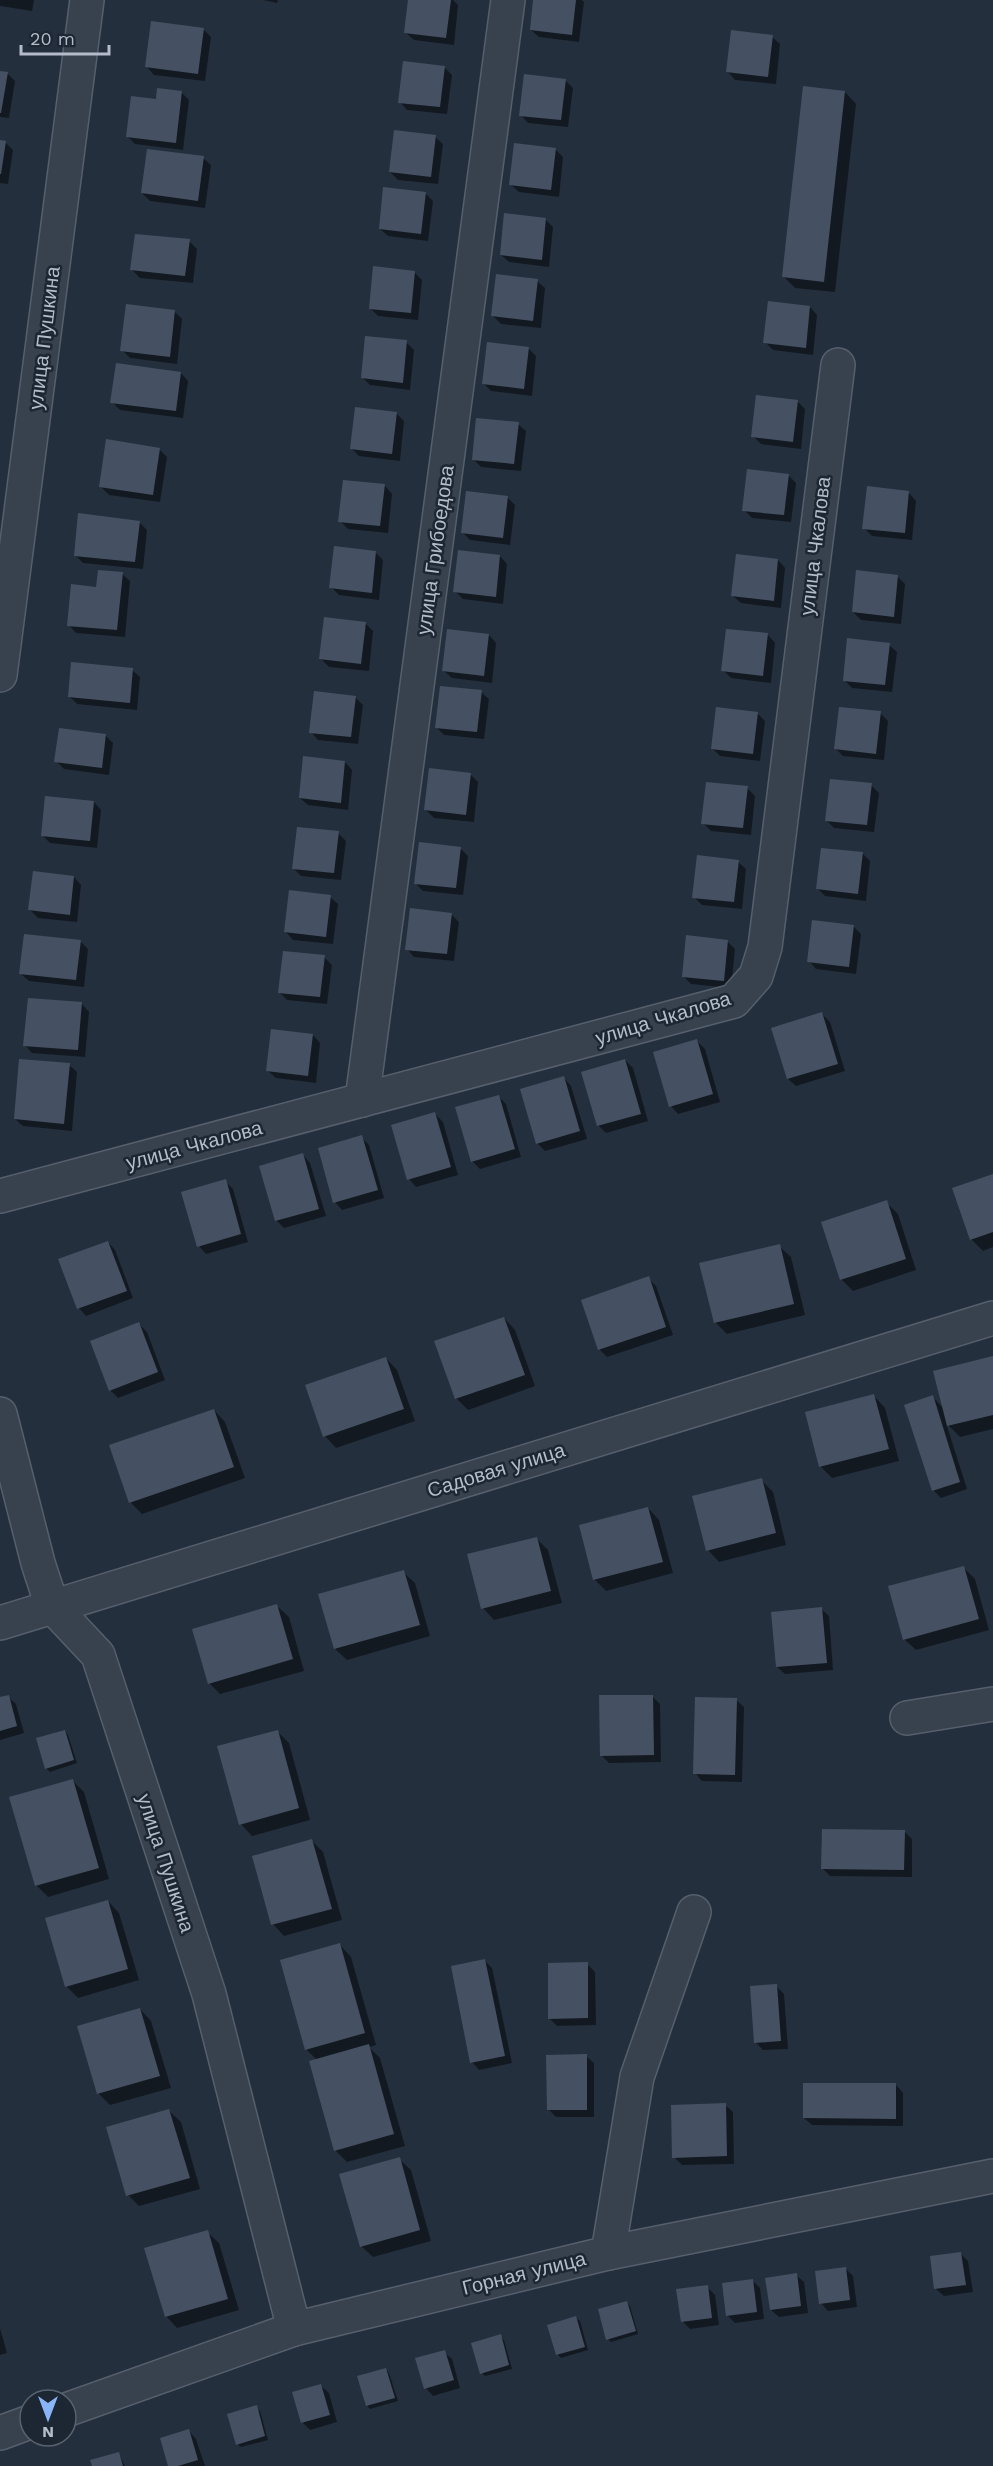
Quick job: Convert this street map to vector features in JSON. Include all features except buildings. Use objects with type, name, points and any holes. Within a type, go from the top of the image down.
[{"type":"street","name":"улица Пушкина","points":[[0,675],[87,0]]},
{"type":"street","name":"улица Грибоедова","points":[[362,1100],[508,0]]},
{"type":"street","name":"улица Чкалова","points":[[0,1196],[734,1002],[756,976],[765,947],[838,365]]},
{"type":"street","name":"Садовая улица","points":[[0,1623],[993,1318]]},
{"type":"street","name":"улица Пушкина","points":[[0,1414],[38,1563],[52,1606],[98,1655],[209,1994],[294,2330]]},
{"type":"street","points":[[907,1718],[993,1704]]},
{"type":"street","points":[[608,2253],[638,2077],[694,1912]]},
{"type":"street","name":"Горная улица","points":[[78,2406],[294,2330],[608,2253],[993,2176]]},
{"type":"street","points":[[0,2433],[18,2426]]}]
